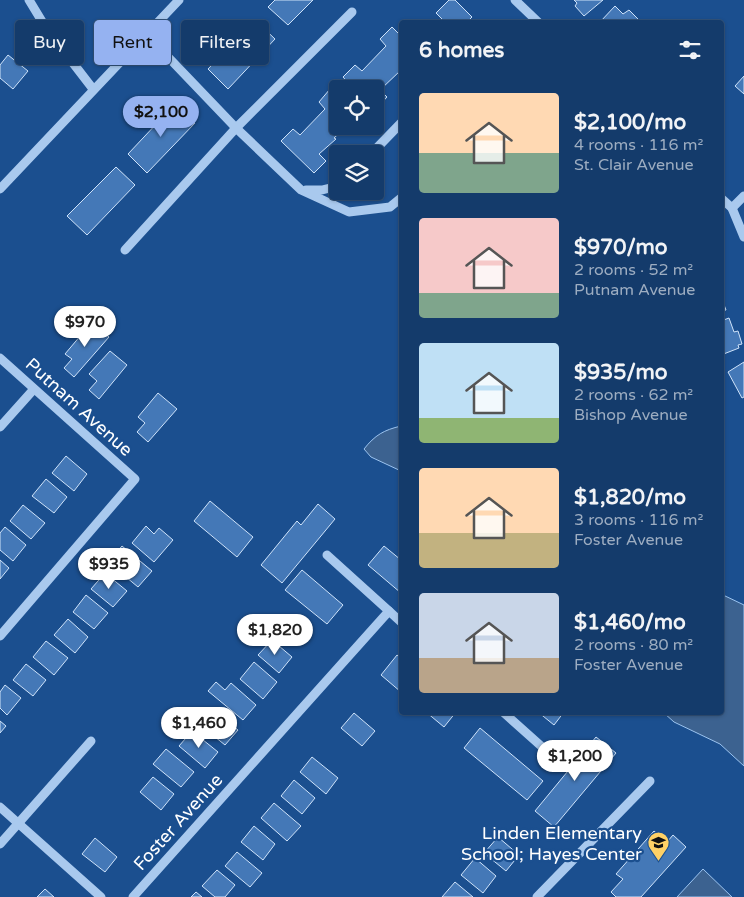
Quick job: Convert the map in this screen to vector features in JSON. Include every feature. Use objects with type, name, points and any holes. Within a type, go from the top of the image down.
[{"type":"street","points":[[28,0],[46,28],[93,88]]},
{"type":"street","points":[[161,20],[179,0]]},
{"type":"street","points":[[515,0],[536,20]]},
{"type":"street","points":[[125,250],[236,128],[352,12]]},
{"type":"street","points":[[171,60],[236,128],[301,190],[349,212],[390,206],[399,199]]},
{"type":"street","points":[[0,189],[116,65]]},
{"type":"street","points":[[380,145],[399,125]]},
{"type":"street","points":[[301,190],[329,188]]},
{"type":"street","points":[[732,208],[744,196]]},
{"type":"street","points":[[724,201],[732,208],[744,237]]},
{"type":"street","name":"Putnam Avenue","points":[[0,358],[135,480],[0,636]]},
{"type":"street","points":[[0,427],[34,389]]},
{"type":"street","points":[[327,555],[399,620]]},
{"type":"street","name":"Foster Avenue","points":[[133,897],[389,612]]},
{"type":"street","points":[[506,715],[550,754]]},
{"type":"street","points":[[0,844],[91,741]]},
{"type":"street","points":[[537,897],[650,781]]},
{"type":"street","points":[[0,807],[101,897]]},
{"type":"water","points":[[399,427],[399,470],[371,457],[364,449],[372,440],[390,429]]},
{"type":"water","points":[[724,595],[744,605],[744,766],[720,744],[674,722],[666,715],[724,715]]},
{"type":"water","points":[[703,869],[732,897],[677,897]]},
{"type":"building","points":[[275,0],[313,0],[288,25],[268,7]]},
{"type":"building","points":[[449,0],[455,0],[472,17],[469,20],[443,20],[436,13]]},
{"type":"building","points":[[574,0],[603,0],[584,16],[575,6],[577,3]]},
{"type":"building","points":[[615,6],[623,14],[629,10],[639,20],[602,20]]},
{"type":"building","points":[[392,27],[399,34],[399,72],[384,86],[384,80],[346,80],[343,77],[355,65],[362,71],[386,46],[380,39]]},
{"type":"building","points":[[269,33],[275,39],[269,45]]},
{"type":"building","points":[[8,55],[15,61],[15,65],[20,65],[28,71],[13,89],[0,78],[0,65]]},
{"type":"building","points":[[212,65],[251,65],[228,89],[208,69]]},
{"type":"building","points":[[744,76],[744,94],[735,86]]},
{"type":"building","points":[[329,90],[329,135],[337,135],[334,138],[336,139],[319,154],[326,161],[314,173],[281,141],[293,129],[300,135],[325,109],[319,102]]},
{"type":"building","points":[[175,104],[195,123],[147,173],[128,154]]},
{"type":"building","points":[[116,167],[135,185],[87,235],[67,216]]},
{"type":"building","points":[[729,318],[734,332],[738,331],[742,344],[738,345],[739,348],[724,354],[724,320]]},
{"type":"building","points":[[92,322],[109,337],[74,377],[64,368],[72,359],[65,354]]},
{"type":"building","points":[[110,351],[127,365],[99,399],[89,390],[97,381],[89,374]]},
{"type":"building","points":[[744,362],[744,397],[742,398],[728,372]]},
{"type":"building","points":[[158,393],[177,409],[148,442],[137,432],[145,423],[138,417]]},
{"type":"building","points":[[66,456],[87,474],[74,491],[52,473]]},
{"type":"building","points":[[46,479],[67,497],[54,513],[32,496]]},
{"type":"building","points":[[210,501],[253,537],[237,557],[194,521]]},
{"type":"building","points":[[318,504],[335,519],[282,583],[261,565],[297,521],[301,525]]},
{"type":"building","points":[[23,505],[45,523],[31,539],[10,521]]},
{"type":"building","points":[[146,526],[154,534],[159,528],[173,540],[154,562],[132,543]]},
{"type":"building","points":[[5,527],[26,545],[13,561],[0,550],[0,533]]},
{"type":"building","points":[[122,546],[152,571],[138,587],[108,562]]},
{"type":"building","points":[[384,546],[399,558],[399,591],[368,565]]},
{"type":"building","points":[[0,560],[9,568],[0,579]]},
{"type":"building","points":[[302,570],[343,605],[327,624],[285,590]]},
{"type":"building","points":[[105,573],[127,591],[113,607],[91,589]]},
{"type":"building","points":[[86,595],[108,613],[94,629],[73,612]]},
{"type":"building","points":[[68,619],[88,637],[75,653],[54,635]]},
{"type":"building","points":[[272,640],[292,657],[279,673],[258,655]]},
{"type":"building","points":[[46,641],[68,658],[54,675],[33,657]]},
{"type":"building","points":[[397,655],[399,656],[399,690],[381,675]]},
{"type":"building","points":[[254,662],[277,682],[263,699],[240,679]]},
{"type":"building","points":[[26,664],[46,680],[33,696],[13,680]]},
{"type":"building","points":[[216,682],[225,690],[231,683],[256,705],[243,720],[208,691]]},
{"type":"building","points":[[5,685],[21,698],[7,715],[0,708],[0,692]]},
{"type":"building","points":[[212,708],[238,730],[225,745],[199,724]]},
{"type":"building","points":[[354,713],[375,731],[362,746],[341,728]]},
{"type":"building","points":[[430,715],[454,715],[444,727]]},
{"type":"building","points":[[542,715],[562,715],[554,725]]},
{"type":"building","points":[[0,721],[6,726],[0,733]]},
{"type":"building","points":[[480,728],[543,781],[527,800],[464,748]]},
{"type":"building","points":[[192,731],[218,752],[205,768],[179,746]]},
{"type":"building","points":[[596,737],[616,753],[554,827],[535,811]]},
{"type":"building","points":[[166,749],[194,772],[181,787],[153,764]]},
{"type":"building","points":[[312,757],[338,778],[326,794],[300,772]]},
{"type":"building","points":[[153,777],[174,794],[161,810],[140,792]]},
{"type":"building","points":[[294,780],[315,798],[302,814],[281,796]]},
{"type":"building","points":[[274,803],[301,826],[287,841],[261,818]]},
{"type":"building","points":[[254,826],[275,844],[263,860],[241,842]]},
{"type":"building","points":[[654,831],[667,842],[673,835],[686,847],[641,897],[616,897],[611,892],[623,879],[616,874]]},
{"type":"building","points":[[498,837],[519,855],[506,871],[484,853]]},
{"type":"building","points":[[95,838],[117,857],[105,872],[82,854]]},
{"type":"building","points":[[237,852],[262,873],[250,887],[225,866]]},
{"type":"building","points":[[475,858],[496,876],[483,893],[461,875]]},
{"type":"building","points":[[217,870],[235,885],[225,897],[215,897],[202,886]]},
{"type":"building","points":[[455,882],[473,897],[442,897]]},
{"type":"building","points":[[45,889],[54,897],[37,897]]},
{"type":"building","points":[[196,892],[202,897],[191,897]]},
{"type":"place","name":"Linden Elementary School; Hayes Center","points":[[658,862]]}]
